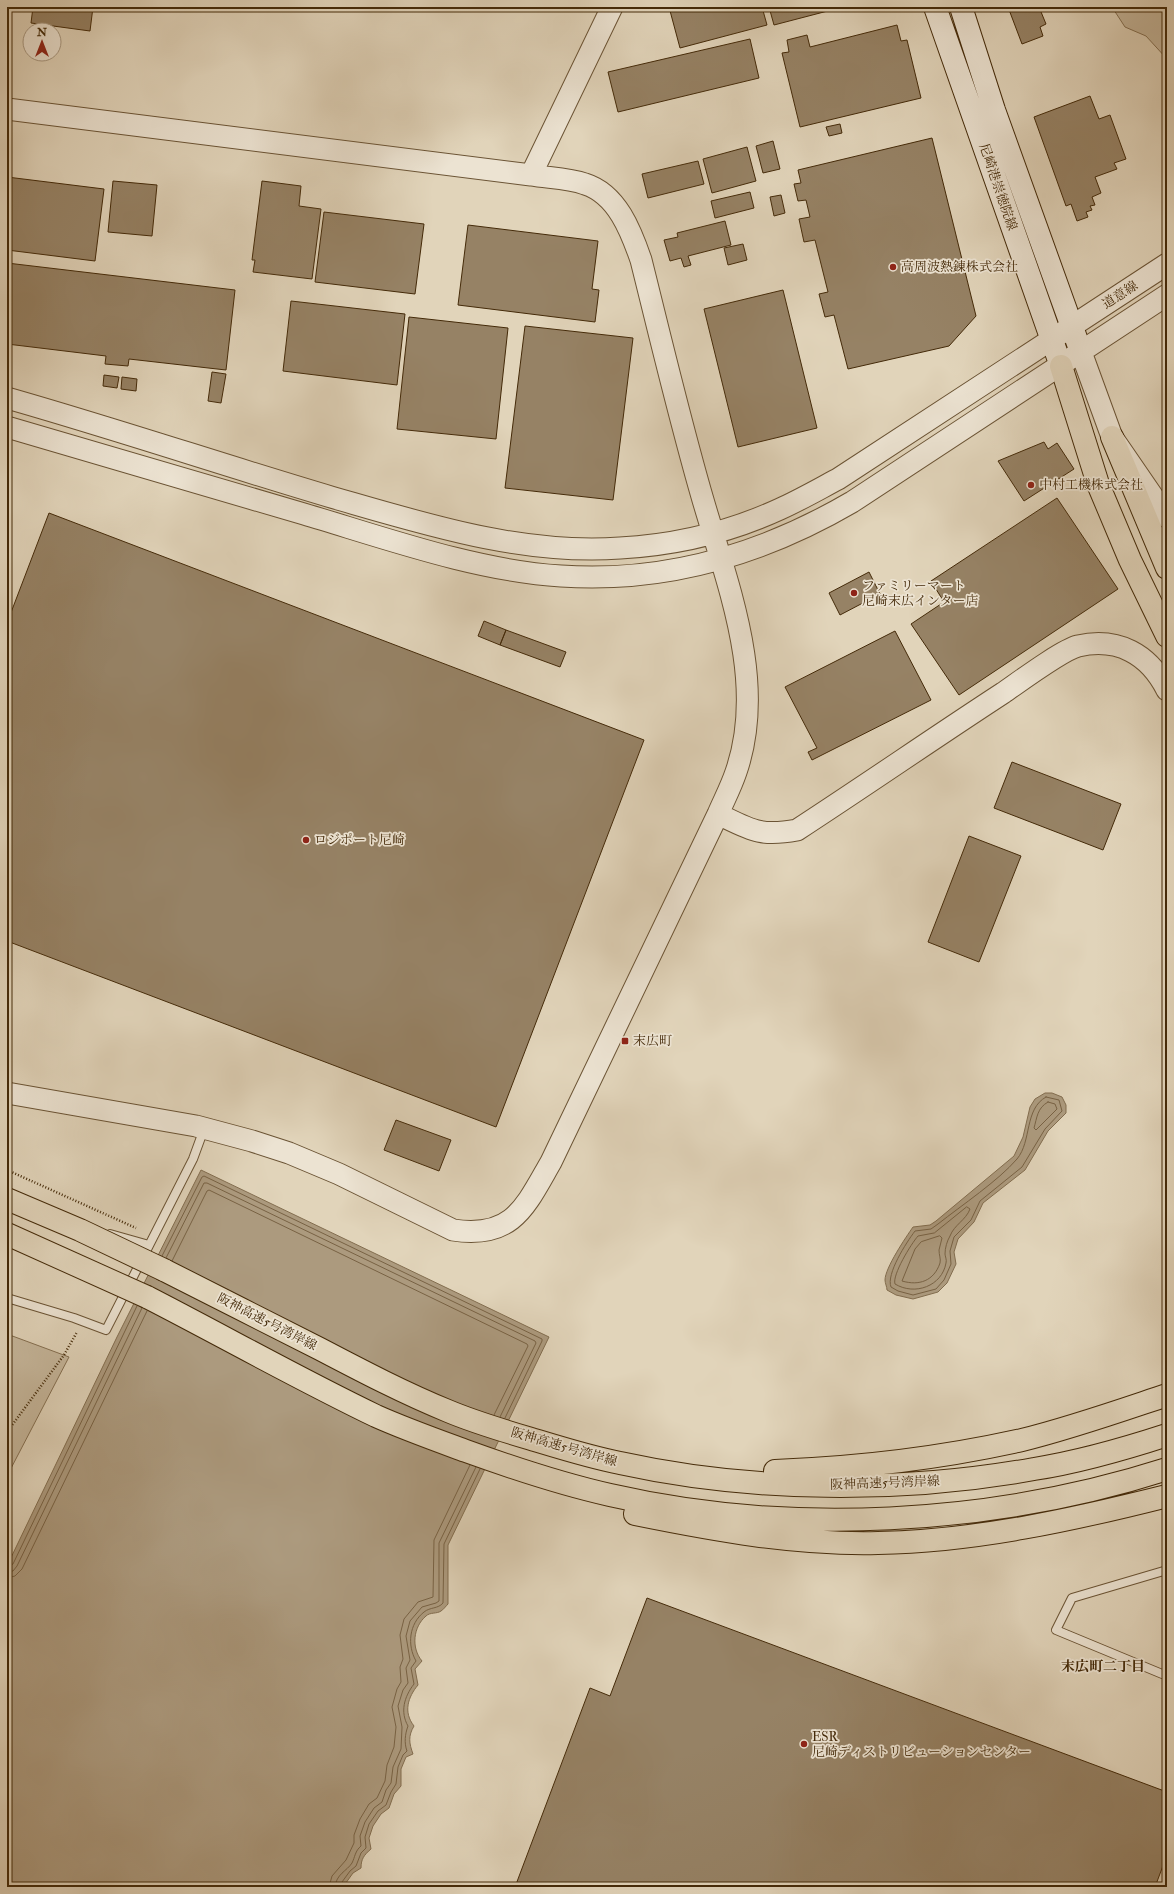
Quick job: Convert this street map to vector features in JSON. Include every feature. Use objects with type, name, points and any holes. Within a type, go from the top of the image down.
[{"type":"highway","points":[[1061,366],[1098,484],[1130,560],[1167,636]]},
{"type":"highway","points":[[1112,437],[1167,568]]},
{"type":"highway","name":"阪神高速5号湾岸線","points":[[7,1199],[74,1227],[164,1270],[394,1387],[443,1409],[539,1442],[620,1463],[686,1474],[743,1481],[808,1485],[867,1485],[981,1477],[1035,1469],[1091,1457],[1167,1435]]},
{"type":"highway","points":[[7,1234],[147,1297],[377,1416],[434,1451],[541,1491],[602,1508],[712,1529],[807,1540],[878,1543],[936,1540],[1047,1524],[1167,1496]]},
{"type":"highway","points":[[620,1463],[739,1472],[795,1470],[898,1460],[970,1450],[1023,1440],[1084,1423],[1167,1395]]},
{"type":"highway","points":[[377,1416],[452,1446],[550,1480],[612,1495],[739,1515],[802,1518],[861,1518],[926,1516],[986,1510],[1063,1496],[1167,1469]]},
{"type":"main road","name":"尼崎港崇徳院線","points":[[935,7],[1050,340],[1061,366]]},
{"type":"main road","name":"尼崎港崇徳院線","points":[[961,7],[994,110],[1081,352]]},
{"type":"street","points":[[531,175],[612,7]]},
{"type":"street","points":[[7,109],[531,175],[585,184],[602,192],[617,208],[631,231],[641,260],[703,500],[721,559],[745,659],[747,682],[744,735],[740,757],[736,772],[718,814],[551,1162],[520,1214],[503,1226],[486,1232],[469,1233],[453,1230],[339,1174],[289,1152],[205,1128],[7,1093]]},
{"type":"street","name":"道意線","points":[[7,398],[431,526],[512,543],[577,549],[621,548],[680,540],[714,533],[780,509],[838,479],[1167,264]]},
{"type":"street","name":"道意線","points":[[7,427],[430,551],[503,568],[560,576],[618,577],[687,568],[721,559],[781,539],[826,518],[1061,366],[1167,295]]},
{"type":"street","points":[[1081,352],[1112,437],[1167,517]]},
{"type":"street","points":[[718,814],[761,833],[777,834],[797,830],[1012,686],[1076,647],[1098,644],[1117,646],[1135,653],[1148,663],[1162,680],[1167,690]]},
{"type":"lane","points":[[7,1298],[83,1321],[106,1330],[193,1159],[205,1128]]},
{"type":"lane","points":[[7,1204],[149,1245]]},
{"type":"lane","points":[[1167,1570],[1072,1598],[1056,1630],[1167,1676]]},
{"type":"path","points":[[7,1170],[141,1230]]},
{"type":"path","points":[[7,1432],[64,1355],[83,1321]]},
{"type":"shaded area","points":[[1112,7],[1167,7],[1167,59],[1146,36],[1125,27]]},
{"type":"shaded area","points":[[7,1334],[69,1357],[7,1476]]},
{"type":"water","points":[[1045,1093],[1052,1093],[1062,1097],[1066,1105],[1066,1113],[1048,1131],[1025,1170],[983,1203],[974,1222],[958,1239],[954,1252],[956,1264],[947,1283],[938,1292],[913,1299],[896,1295],[887,1290],[885,1280],[888,1268],[913,1227],[930,1225],[936,1221],[1014,1156],[1023,1137],[1030,1107],[1035,1099]]},
{"type":"water","points":[[201,1170],[549,1337],[448,1545],[448,1604],[443,1610],[426,1616],[418,1626],[416,1632],[416,1650],[422,1661],[415,1669],[418,1685],[409,1700],[408,1705],[409,1715],[414,1726],[410,1740],[413,1754],[406,1757],[401,1769],[401,1786],[394,1794],[389,1808],[381,1814],[373,1826],[369,1838],[371,1849],[363,1857],[361,1868],[353,1873],[343,1887],[7,1887],[7,1566],[117,1337]]},
{"type":"building","points":[[33,7],[93,7],[90,31],[62,27],[62,22],[31,22]]},
{"type":"building","points":[[669,7],[762,7],[767,25],[680,48]]},
{"type":"building","points":[[769,7],[843,7],[774,25]]},
{"type":"building","points":[[1008,7],[1039,7],[1046,24],[1040,27],[1043,36],[1022,44]]},
{"type":"building","points":[[897,25],[901,41],[907,40],[921,98],[800,127],[782,53],[789,52],[787,40],[807,35],[810,47]]},
{"type":"building","points":[[750,39],[759,78],[618,112],[608,72]]},
{"type":"building","points":[[1090,96],[1099,119],[1110,115],[1126,159],[1114,163],[1117,169],[1095,177],[1101,193],[1092,197],[1095,205],[1090,206],[1092,210],[1086,212],[1088,217],[1077,221],[1071,204],[1066,206],[1034,117]]},
{"type":"building","points":[[840,124],[842,133],[829,136],[826,127]]},
{"type":"building","name":"高周波熱錬株式会社","points":[[932,138],[976,316],[949,346],[848,369],[834,315],[825,317],[819,294],[828,292],[815,240],[804,242],[799,219],[810,217],[806,200],[798,201],[794,184],[801,183],[798,170]]},
{"type":"building","points":[[773,141],[780,169],[763,173],[756,146]]},
{"type":"building","points":[[747,147],[756,181],[712,193],[703,159]]},
{"type":"building","points":[[698,161],[704,184],[648,198],[642,174]]},
{"type":"building","points":[[7,177],[104,189],[95,261],[7,250]]},
{"type":"building","points":[[113,181],[157,185],[152,236],[108,232]]},
{"type":"building","points":[[262,181],[301,186],[299,206],[321,209],[312,279],[253,272],[255,260],[252,260]]},
{"type":"building","points":[[750,192],[754,208],[715,218],[711,201]]},
{"type":"building","points":[[781,195],[785,213],[774,216],[770,197]]},
{"type":"building","points":[[324,212],[424,224],[415,294],[315,282]]},
{"type":"building","points":[[725,221],[731,245],[688,256],[691,265],[684,267],[681,258],[670,261],[664,240],[678,237],[677,233]]},
{"type":"building","points":[[468,225],[598,241],[592,289],[599,290],[595,322],[458,305]]},
{"type":"building","points":[[743,244],[747,260],[728,265],[724,248]]},
{"type":"building","points":[[7,263],[235,290],[226,370],[129,359],[128,366],[105,364],[106,356],[7,344]]},
{"type":"building","points":[[783,290],[817,428],[738,447],[704,309]]},
{"type":"building","points":[[291,301],[405,314],[397,385],[283,371]]},
{"type":"building","points":[[409,317],[508,328],[496,439],[397,429]]},
{"type":"building","points":[[525,326],[633,338],[613,500],[505,488]]},
{"type":"building","points":[[212,372],[226,374],[221,403],[208,401]]},
{"type":"building","points":[[104,375],[119,377],[117,388],[103,386]]},
{"type":"building","points":[[122,377],[137,379],[136,391],[121,389]]},
{"type":"building","name":"中村工機株式会社","points":[[1044,442],[1048,449],[1057,443],[1074,469],[1024,501],[998,461]]},
{"type":"building","points":[[1057,498],[1118,589],[959,695],[911,624],[944,602],[931,581]]},
{"type":"building","name":"ロジポート尼崎","points":[[49,513],[644,740],[496,1127],[7,941],[7,623]]},
{"type":"building","name":"ファミリーマート 尼崎末広インター店","points":[[869,572],[880,594],[840,615],[829,593]]},
{"type":"building","points":[[484,621],[506,630],[500,645],[478,636]]},
{"type":"building","points":[[506,630],[566,652],[560,667],[500,645]]},
{"type":"building","points":[[895,631],[931,700],[812,760],[808,752],[817,748],[785,687]]},
{"type":"building","points":[[1012,762],[1121,804],[1103,850],[994,808]]},
{"type":"building","points":[[969,836],[1021,856],[979,962],[928,942]]},
{"type":"building","points":[[396,1120],[451,1140],[439,1171],[384,1150]]},
{"type":"building","name":"ESR 尼崎ディストリビューションセンター","points":[[647,1598],[1167,1792],[1167,1855],[1155,1887],[515,1887],[590,1688],[610,1696]]},
{"type":"place","name":"高周波熱錬株式会社","points":[[893,267]]},
{"type":"place","name":"中村工機株式会社","points":[[1031,485]]},
{"type":"place","name":"ファミリーマート 尼崎末広インター店","points":[[854,593]]},
{"type":"place","name":"ロジポート尼崎","points":[[306,840]]},
{"type":"place","name":"末広町","points":[[625,1041]]},
{"type":"place","name":"ESR 尼崎ディストリビューションセンター","points":[[804,1744]]},
{"type":"district","name":"末広町二丁目","points":[[1103,1666]]}]
